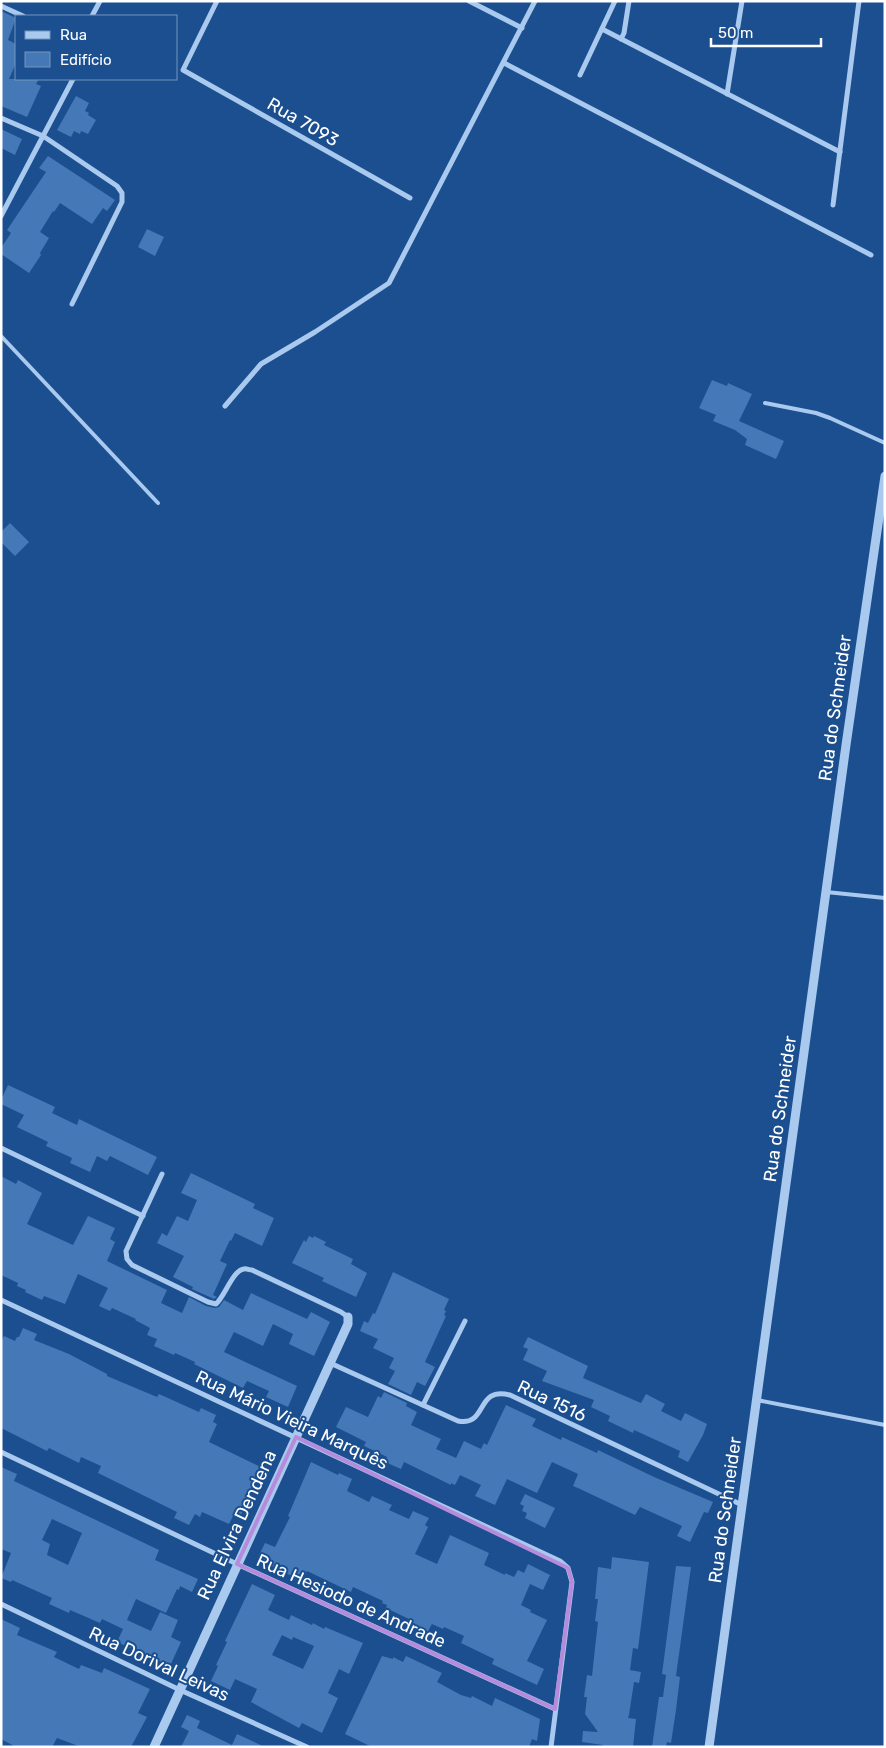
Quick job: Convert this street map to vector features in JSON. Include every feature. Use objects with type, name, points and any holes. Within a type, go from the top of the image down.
[{"type":"street","points":[[93,15],[100,1]]},
{"type":"street","name":"Rua 7093","points":[[217,1],[183,70],[410,198]]},
{"type":"street","points":[[470,1],[522,28]]},
{"type":"street","points":[[224,406],[261,364],[315,332],[389,283],[535,1]]},
{"type":"street","points":[[580,75],[616,1]]},
{"type":"street","points":[[621,39],[624,32],[628,1]]},
{"type":"street","points":[[727,94],[742,1]]},
{"type":"street","points":[[833,205],[859,1]]},
{"type":"street","points":[[1,6],[21,15]]},
{"type":"street","points":[[602,29],[840,152]]},
{"type":"street","points":[[504,63],[871,255]]},
{"type":"street","points":[[1,216],[72,80]]},
{"type":"street","points":[[1,118],[43,136],[117,186],[122,193],[122,202],[72,304]]},
{"type":"street","name":"Rua do Schneider","points":[[709,1747],[885,476]]},
{"type":"street","points":[[1,1148],[143,1216]]},
{"type":"street","points":[[162,1174],[126,1251],[127,1259],[132,1265],[208,1302],[216,1304],[222,1299],[237,1272],[244,1269],[252,1270],[348,1317]]},
{"type":"street","name":"Rua Mário Vieira Marquês","points":[[1,1300],[560,1560],[568,1568],[572,1582],[555,1709]]},
{"type":"street","name":"Rua Elvira Dendena","points":[[154,1747],[348,1324],[348,1317]]},
{"type":"street","points":[[423,1405],[465,1321]]},
{"type":"street","name":"Rua 1516","points":[[330,1363],[466,1423],[475,1418],[490,1395],[500,1393],[510,1395],[742,1505]]},
{"type":"street","name":"Rua Hesiodo de Andrade","points":[[1,1452],[237,1564],[555,1709]]},
{"type":"street","name":"Rua Dorival Leivas","points":[[1,1604],[180,1690],[307,1747]]},
{"type":"street","points":[[551,1747],[555,1709]]},
{"type":"lane","points":[[1,336],[158,503]]},
{"type":"lane","points":[[765,403],[816,413],[885,444]]},
{"type":"lane","points":[[826,892],[885,898]]},
{"type":"lane","points":[[757,1400],[885,1425]]},
{"type":"highlighted area","points":[[296,1437],[568,1568],[572,1582],[555,1709],[254,1571],[237,1564]]},
{"type":"building","points":[[1,11],[15,18],[8,40],[15,44],[15,65],[9,79],[38,80],[36,84],[41,86],[27,117],[1,106]]},
{"type":"building","points":[[76,96],[89,103],[85,111],[96,120],[88,134],[81,131],[80,134],[74,131],[71,137],[57,130]]},
{"type":"building","points":[[1,129],[22,139],[15,155],[1,148]]},
{"type":"building","points":[[48,156],[115,200],[107,211],[103,208],[92,224],[60,203],[40,232],[49,238],[29,273],[1,254],[1,248],[11,233],[7,230],[46,172],[39,168]]},
{"type":"building","points":[[147,229],[164,237],[155,256],[138,247]]},
{"type":"building","points":[[712,380],[727,386],[728,383],[752,394],[739,421],[784,441],[776,459],[745,445],[747,439],[735,430],[713,421],[716,415],[699,408]]},
{"type":"building","points":[[10,523],[29,542],[15,556],[1,542],[1,532]]},
{"type":"building","points":[[8,1085],[55,1107],[52,1113],[77,1125],[79,1119],[157,1157],[148,1175],[110,1156],[107,1161],[97,1156],[90,1172],[70,1163],[72,1158],[46,1146],[48,1142],[17,1127],[24,1115],[1,1104]]},
{"type":"building","points":[[191,1173],[255,1204],[253,1208],[274,1218],[262,1246],[235,1233],[220,1261],[227,1264],[213,1295],[217,1297],[214,1299],[192,1289],[193,1287],[173,1277],[184,1256],[157,1243],[162,1233],[167,1236],[177,1216],[188,1221],[197,1200],[181,1193]]},
{"type":"building","points":[[1,1176],[16,1184],[18,1180],[42,1193],[27,1224],[73,1245],[88,1216],[115,1228],[110,1239],[115,1242],[107,1261],[167,1290],[161,1303],[182,1313],[189,1297],[206,1306],[215,1308],[219,1307],[224,1300],[243,1310],[251,1293],[307,1319],[311,1312],[330,1322],[314,1356],[289,1344],[293,1334],[273,1324],[263,1346],[234,1332],[224,1352],[297,1386],[288,1407],[266,1397],[269,1391],[247,1381],[243,1388],[194,1364],[195,1362],[154,1346],[157,1339],[147,1335],[150,1328],[112,1308],[110,1311],[99,1306],[108,1288],[78,1274],[65,1304],[44,1296],[42,1300],[25,1292],[26,1290],[17,1286],[18,1283],[1,1275]]},
{"type":"building","points":[[309,1236],[313,1238],[314,1236],[326,1242],[324,1245],[353,1259],[351,1264],[367,1273],[356,1297],[322,1281],[324,1278],[292,1263],[304,1240],[306,1242]]},
{"type":"building","points":[[393,1272],[449,1299],[444,1310],[446,1311],[444,1315],[446,1316],[425,1362],[435,1367],[425,1386],[417,1382],[411,1395],[388,1384],[395,1371],[389,1368],[394,1358],[373,1348],[378,1339],[360,1331],[364,1321],[368,1323],[373,1313],[375,1314]]},
{"type":"building","points":[[23,1328],[37,1334],[34,1340],[69,1354],[107,1374],[107,1376],[157,1397],[159,1394],[199,1412],[201,1408],[216,1415],[213,1422],[217,1424],[209,1442],[263,1468],[240,1517],[234,1514],[229,1524],[202,1512],[200,1517],[195,1514],[189,1525],[174,1518],[177,1512],[98,1473],[101,1466],[81,1457],[79,1463],[49,1448],[47,1451],[1,1428],[1,1342],[4,1336],[15,1341]]},
{"type":"building","points":[[528,1337],[588,1366],[583,1378],[641,1403],[646,1394],[665,1404],[661,1411],[681,1421],[685,1413],[707,1424],[688,1462],[678,1457],[680,1451],[634,1430],[633,1433],[608,1421],[610,1416],[591,1407],[594,1400],[542,1381],[547,1371],[523,1360],[528,1349],[523,1347]]},
{"type":"building","points":[[384,1392],[407,1403],[406,1406],[417,1412],[411,1425],[441,1439],[436,1449],[456,1458],[464,1441],[481,1449],[484,1443],[487,1445],[506,1405],[536,1419],[532,1426],[561,1440],[562,1437],[597,1453],[598,1450],[654,1477],[713,1502],[708,1513],[704,1512],[690,1542],[677,1536],[682,1526],[640,1507],[635,1515],[573,1486],[578,1474],[552,1462],[537,1493],[507,1479],[495,1505],[475,1496],[481,1485],[460,1475],[455,1485],[451,1483],[451,1485],[404,1462],[401,1469],[385,1462],[387,1457],[364,1446],[366,1442],[336,1427],[346,1407],[368,1417],[378,1396],[381,1398]]},
{"type":"building","points":[[311,1462],[338,1475],[339,1473],[352,1479],[347,1491],[369,1502],[372,1496],[392,1505],[389,1510],[409,1519],[413,1511],[429,1518],[425,1525],[428,1527],[415,1554],[437,1564],[450,1535],[489,1553],[484,1565],[505,1575],[505,1573],[514,1577],[518,1570],[524,1573],[528,1564],[550,1575],[543,1590],[530,1584],[521,1605],[531,1610],[530,1612],[547,1620],[527,1661],[544,1669],[537,1685],[492,1664],[494,1659],[461,1643],[464,1636],[432,1624],[427,1633],[409,1625],[411,1620],[386,1608],[387,1605],[382,1603],[383,1601],[353,1587],[351,1592],[307,1571],[302,1581],[265,1563],[266,1561],[258,1557],[265,1543],[275,1547],[290,1517],[288,1516]]},
{"type":"building","points":[[1,1467],[17,1474],[14,1481],[159,1550],[155,1560],[198,1579],[192,1592],[180,1586],[179,1590],[177,1589],[166,1613],[136,1599],[127,1620],[151,1631],[160,1612],[178,1620],[171,1637],[181,1642],[170,1666],[117,1642],[123,1629],[102,1619],[100,1623],[70,1610],[69,1613],[49,1604],[52,1598],[12,1580],[11,1582],[1,1578],[11,1553],[1,1549]],"holes":[[[52,1519],[82,1533],[68,1565],[47,1555],[50,1544],[42,1540]]]},
{"type":"building","points":[[525,1494],[555,1508],[545,1528],[525,1518],[527,1513],[522,1511],[524,1506],[520,1504]]},
{"type":"building","points":[[612,1557],[649,1562],[638,1649],[633,1648],[630,1670],[641,1672],[639,1683],[634,1682],[628,1718],[636,1719],[633,1747],[602,1747],[603,1745],[582,1742],[583,1731],[598,1732],[585,1714],[587,1697],[584,1697],[587,1675],[592,1676],[598,1622],[595,1621],[598,1599],[595,1599],[598,1567],[611,1569]]},
{"type":"building","points":[[676,1566],[691,1567],[676,1676],[680,1677],[676,1710],[671,1743],[667,1742],[666,1747],[652,1747],[659,1697],[663,1697],[666,1675],[662,1674]]},
{"type":"building","points":[[252,1584],[275,1595],[268,1610],[289,1620],[291,1615],[312,1625],[313,1623],[324,1629],[325,1627],[363,1643],[349,1674],[339,1669],[328,1693],[338,1698],[322,1733],[302,1723],[299,1728],[251,1702],[257,1689],[235,1679],[230,1690],[211,1681],[227,1642],[225,1641]],"holes":[[[282,1635],[292,1640],[293,1637],[314,1646],[303,1669],[272,1655]]]},
{"type":"building","points":[[1,1619],[20,1628],[17,1635],[57,1652],[54,1657],[79,1669],[81,1665],[102,1673],[104,1668],[150,1689],[138,1713],[147,1717],[131,1747],[81,1747],[57,1738],[52,1747],[16,1747],[1,1739]]},
{"type":"building","points":[[382,1656],[393,1659],[393,1657],[403,1662],[406,1656],[442,1673],[437,1682],[461,1695],[471,1698],[472,1696],[492,1706],[495,1698],[540,1719],[537,1741],[532,1739],[529,1747],[372,1747],[345,1734]]},
{"type":"building","points":[[187,1715],[200,1721],[197,1728],[232,1745],[237,1734],[265,1747],[181,1747],[189,1731],[181,1727]]}]
